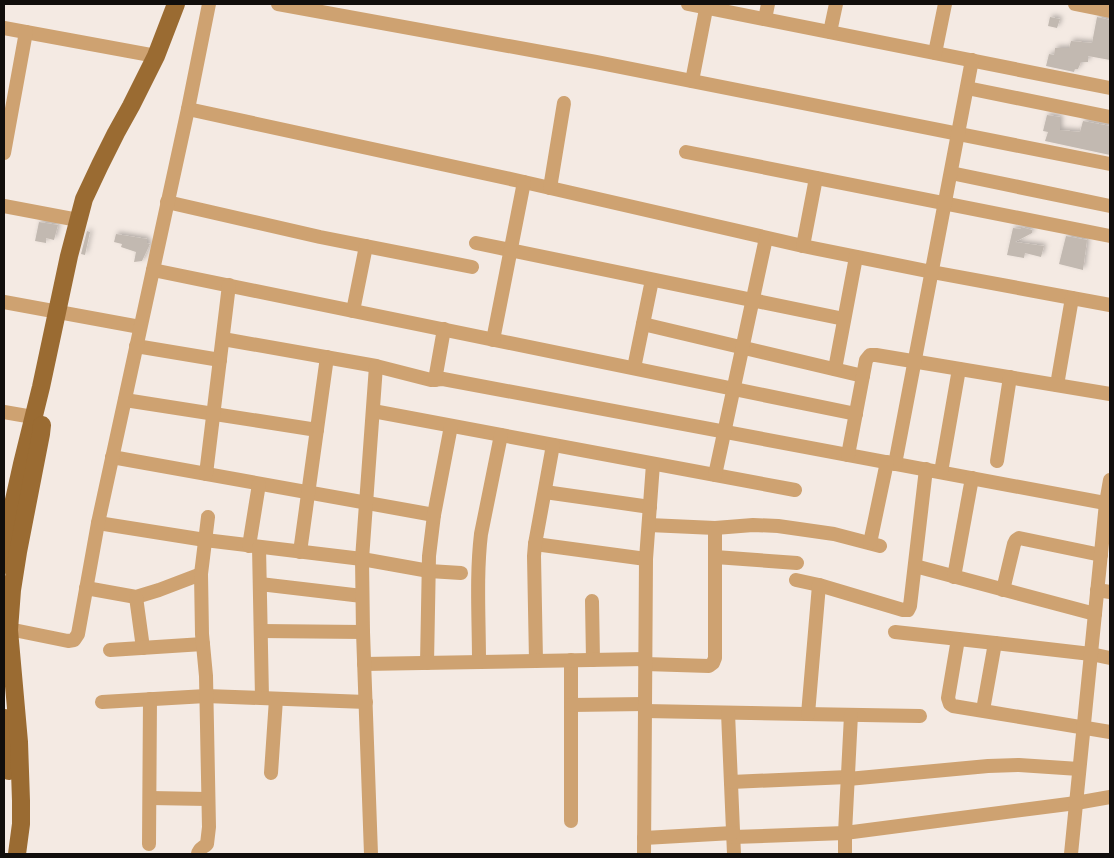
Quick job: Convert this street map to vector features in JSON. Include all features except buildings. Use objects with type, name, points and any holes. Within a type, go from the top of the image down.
[{"type":"main road","points":[[4,565],[9,528],[22,464],[84,199],[156,56],[176,4]]},
{"type":"main road","points":[[4,508],[27,416],[32,402],[41,387]]},
{"type":"main road","points":[[17,854],[21,824],[19,742],[6,629],[18,552],[41,434],[43,409],[41,387]]},
{"type":"main road","points":[[4,695],[10,790],[7,854]]},
{"type":"street","points":[[6,629],[68,641],[74,640],[78,634],[98,523],[188,109],[208,4]]},
{"type":"street","points":[[278,4],[596,62],[1110,164]]},
{"type":"street","points":[[688,4],[706,6],[1110,88]]},
{"type":"street","points":[[764,19],[768,4]]},
{"type":"street","points":[[830,32],[836,4]]},
{"type":"street","points":[[935,53],[945,4]]},
{"type":"street","points":[[1075,4],[1110,11]]},
{"type":"street","points":[[692,81],[706,6]]},
{"type":"street","points":[[4,28],[156,56]]},
{"type":"street","points":[[4,153],[26,32]]},
{"type":"street","points":[[649,525],[715,528],[753,525],[778,526],[834,534],[875,544],[891,463],[915,361],[972,60]]},
{"type":"street","points":[[967,88],[1110,117]]},
{"type":"street","points":[[550,188],[564,103]]},
{"type":"street","points":[[188,109],[524,182],[803,246],[1110,305]]},
{"type":"street","points":[[686,152],[1110,236]]},
{"type":"street","points":[[950,173],[1110,206]]},
{"type":"street","points":[[803,246],[816,178]]},
{"type":"street","points":[[493,340],[524,182]]},
{"type":"street","points":[[168,202],[320,237],[472,267]]},
{"type":"street","points":[[4,206],[78,220]]},
{"type":"street","points":[[715,475],[766,238]]},
{"type":"street","points":[[476,243],[844,319]]},
{"type":"street","points":[[354,311],[366,246]]},
{"type":"street","points":[[835,369],[856,257]]},
{"type":"street","points":[[152,270],[856,414]]},
{"type":"street","points":[[634,368],[652,280]]},
{"type":"street","points":[[206,474],[230,286]]},
{"type":"street","points":[[1057,385],[1072,298]]},
{"type":"street","points":[[4,302],[140,327]]},
{"type":"street","points":[[643,324],[863,376]]},
{"type":"street","points":[[435,380],[444,330]]},
{"type":"street","points":[[223,339],[376,366],[435,380],[443,378],[1108,504]]},
{"type":"street","points":[[136,346],[220,360]]},
{"type":"street","points":[[848,455],[866,360],[870,355],[1110,394]]},
{"type":"street","points":[[300,552],[327,357]]},
{"type":"street","points":[[371,854],[362,632],[362,559],[376,366]]},
{"type":"street","points":[[941,472],[959,369]]},
{"type":"street","points":[[996,461],[1010,377]]},
{"type":"street","points":[[125,400],[317,430]]},
{"type":"street","points":[[373,411],[795,490]]},
{"type":"street","points":[[4,412],[27,416]]},
{"type":"street","points":[[427,663],[429,571],[434,515],[451,426]]},
{"type":"street","points":[[479,662],[479,549],[501,435]]},
{"type":"street","points":[[536,661],[534,556],[553,445]]},
{"type":"street","points":[[112,456],[434,515]]},
{"type":"street","points":[[644,854],[646,560],[653,464]]},
{"type":"street","points":[[796,580],[908,610],[926,469]]},
{"type":"street","points":[[954,576],[972,478]]},
{"type":"street","points":[[1071,854],[1095,614],[1104,591],[1101,555],[1110,480]]},
{"type":"street","points":[[259,484],[254,546],[260,584],[262,698]]},
{"type":"street","points":[[545,492],[650,507]]},
{"type":"street","points":[[198,854],[201,848],[208,844],[209,827],[206,676],[201,574],[208,517]]},
{"type":"street","points":[[98,523],[205,540],[362,559],[429,571],[461,573]]},
{"type":"street","points":[[364,664],[593,660],[709,666],[713,663],[714,658],[715,528]]},
{"type":"street","points":[[1003,590],[1014,544],[1019,538],[1101,555]]},
{"type":"street","points":[[535,544],[646,560]]},
{"type":"street","points":[[715,557],[797,563]]},
{"type":"street","points":[[915,566],[1095,614]]},
{"type":"street","points":[[86,588],[136,596],[159,590],[201,574]]},
{"type":"street","points":[[260,584],[362,596]]},
{"type":"street","points":[[808,714],[819,585]]},
{"type":"street","points":[[136,596],[143,648]]},
{"type":"street","points":[[592,601],[593,660]]},
{"type":"street","points":[[261,631],[362,632]]},
{"type":"street","points":[[895,632],[1091,654],[1110,658]]},
{"type":"street","points":[[958,639],[948,698],[953,706],[1110,732]]},
{"type":"street","points":[[983,710],[995,643]]},
{"type":"street","points":[[110,650],[203,644]]},
{"type":"street","points":[[571,660],[572,821]]},
{"type":"street","points":[[102,702],[206,696],[366,702]]},
{"type":"street","points":[[271,773],[276,698]]},
{"type":"street","points":[[149,844],[150,699]]},
{"type":"street","points":[[571,705],[728,713],[920,716]]},
{"type":"street","points":[[728,713],[734,854]]},
{"type":"street","points":[[845,854],[850,715]]},
{"type":"street","points":[[731,782],[848,778],[988,766],[1019,765],[1079,769]]},
{"type":"street","points":[[644,838],[845,832],[1110,797]]},
{"type":"street","points":[[150,798],[208,799]]}]
